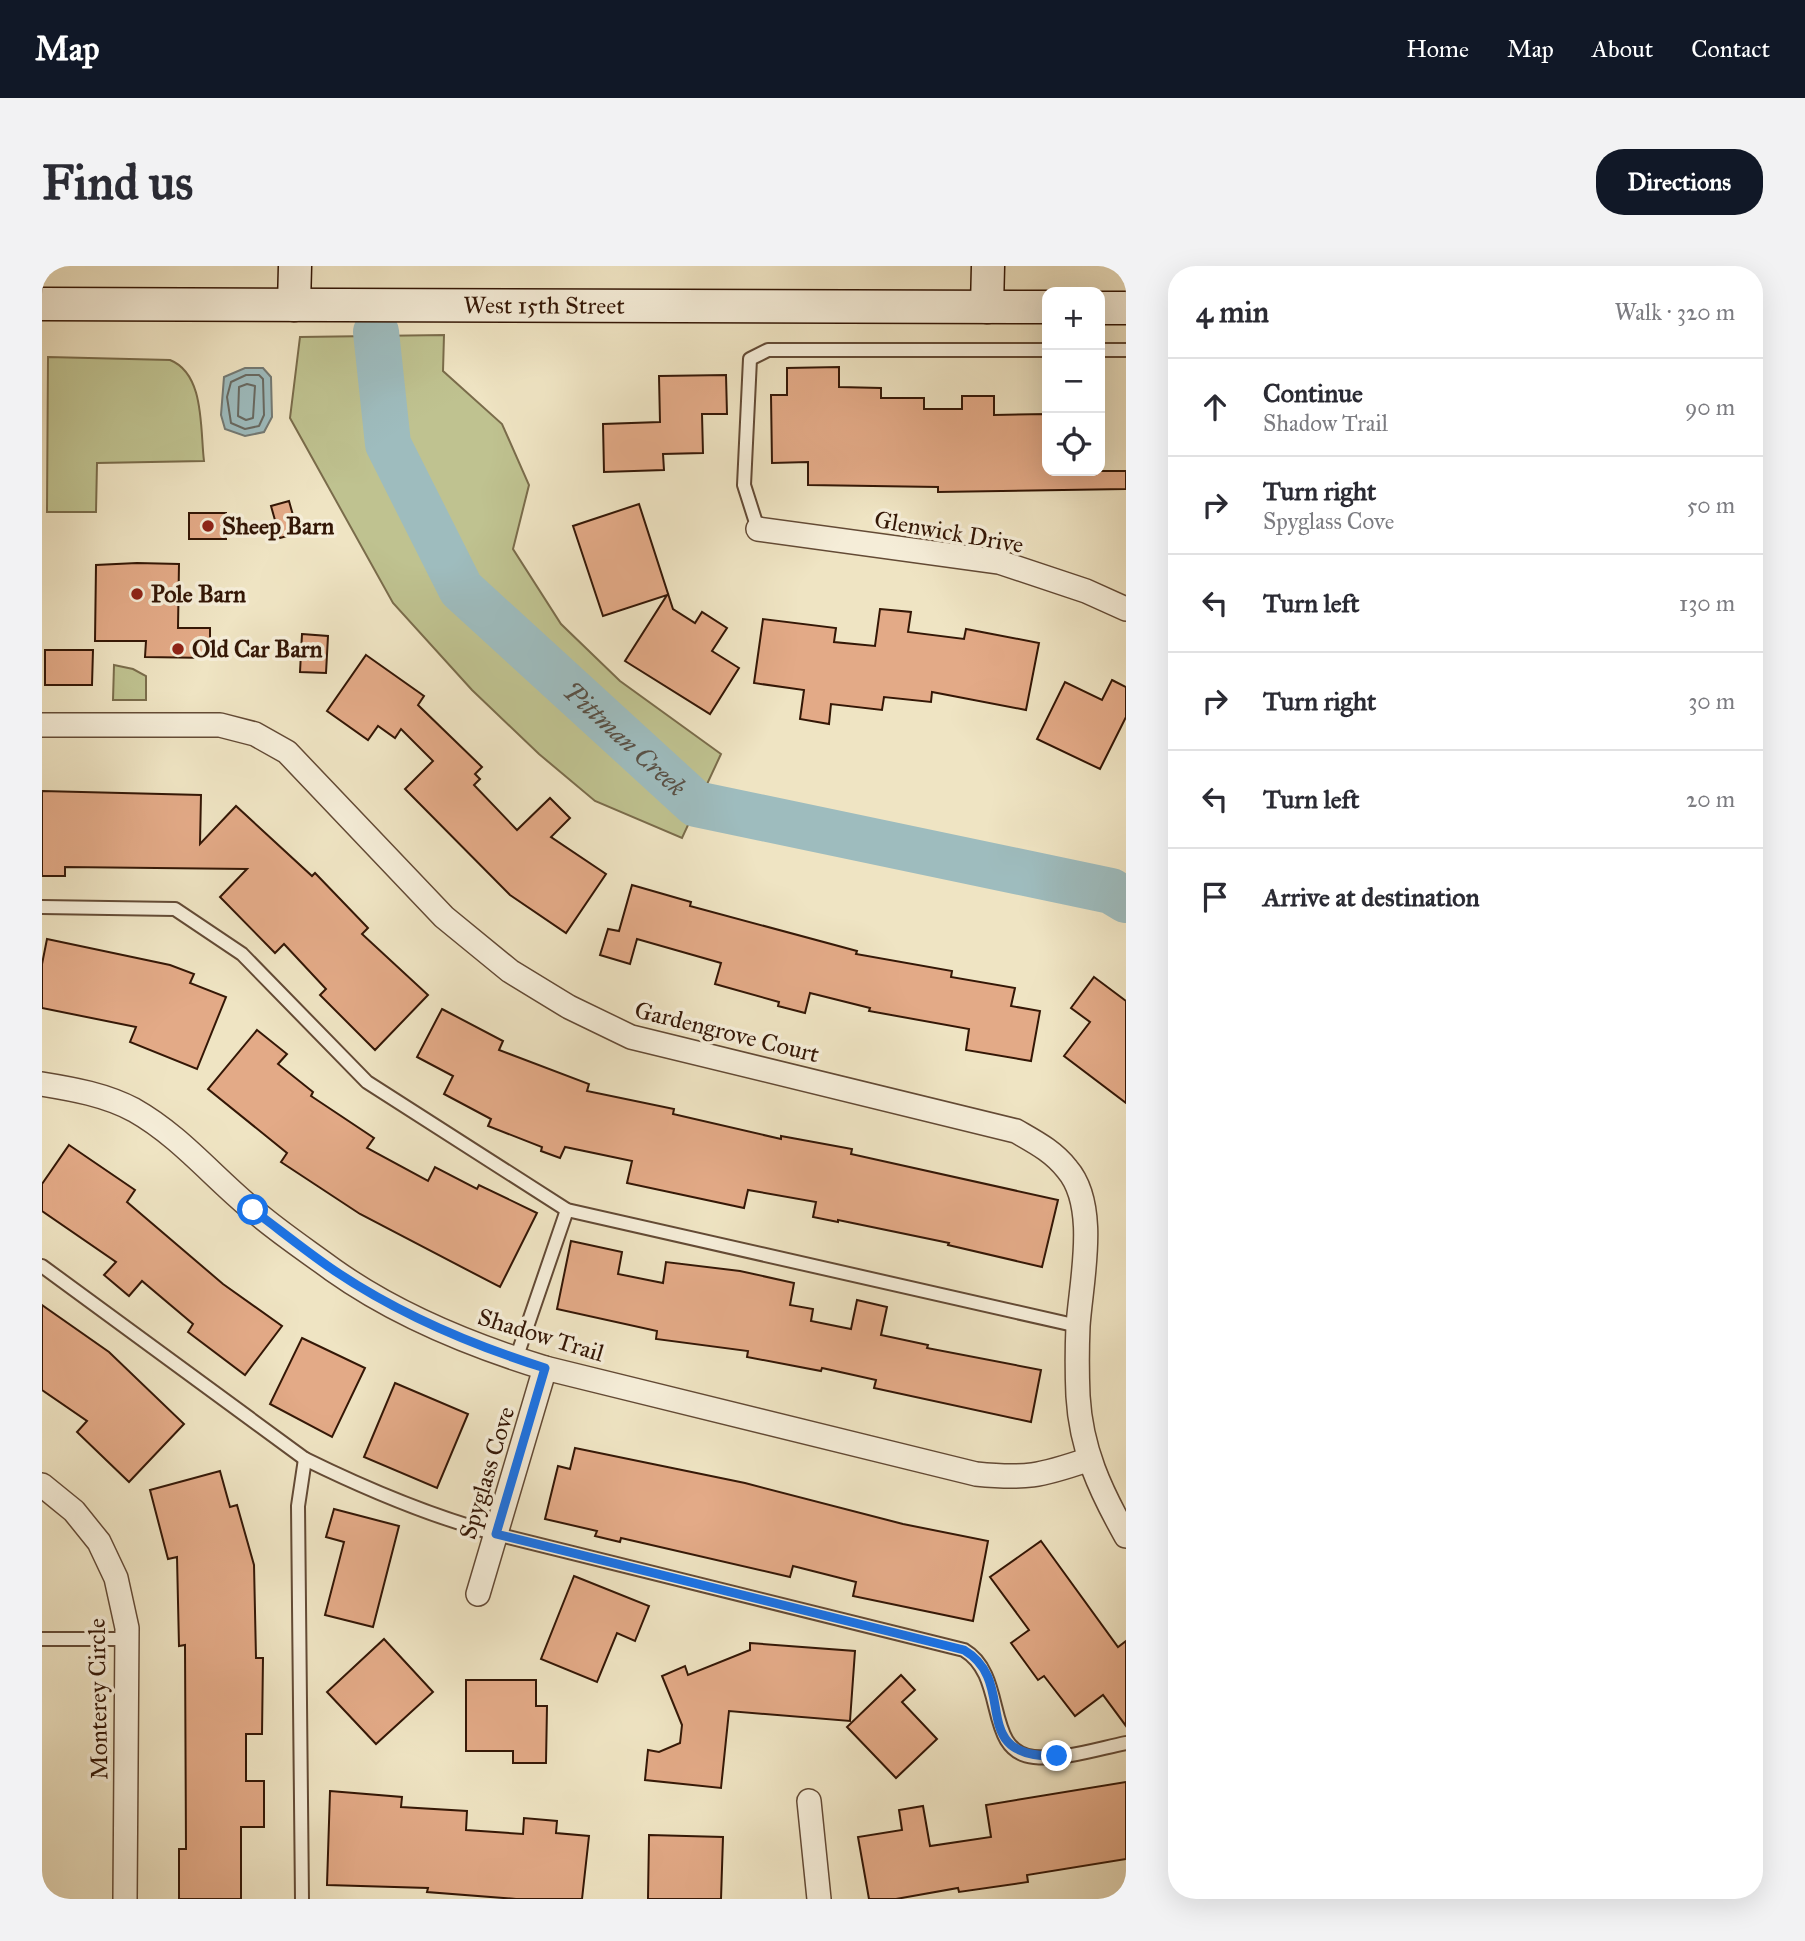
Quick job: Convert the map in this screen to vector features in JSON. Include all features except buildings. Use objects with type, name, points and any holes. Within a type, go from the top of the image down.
[{"type":"main road","points":[[294,305],[295,266]]},
{"type":"main road","points":[[987,307],[988,266]]},
{"type":"main road","name":"West 15th Street","points":[[42,304],[1042,307]]},
{"type":"main road","points":[[1105,308],[1126,308]]},
{"type":"street","name":"Glenwick Drive","points":[[758,529],[999,562],[1086,591],[1126,609]]},
{"type":"street","name":"Gardengrove Court","points":[[42,725],[220,725],[256,734],[287,752],[443,917],[510,971],[569,1007],[631,1037],[1016,1130],[1047,1148],[1070,1171],[1083,1207],[1087,1242],[1078,1326],[1078,1398],[1087,1460],[1126,1536]]},
{"type":"street","name":"Shadow Trail","points":[[42,1084],[84,1091],[132,1109],[175,1137],[253,1210],[336,1272],[427,1323],[516,1359],[976,1474],[1020,1478],[1047,1474],[1087,1460]]},
{"type":"street","name":"Spyglass Cove","points":[[478,1594],[545,1368]]},
{"type":"street","name":"Monterey Circle","points":[[42,1485],[74,1511],[99,1542],[116,1578],[127,1639],[125,1899]]},
{"type":"street","points":[[809,1801],[819,1899]]},
{"type":"lane","points":[[758,529],[744,485],[750,359],[768,350],[1042,350]]},
{"type":"lane","points":[[1105,350],[1126,350]]},
{"type":"lane","points":[[42,906],[175,909],[242,954],[367,1082],[568,1210],[1078,1326]]},
{"type":"lane","points":[[516,1359],[568,1210]]},
{"type":"lane","points":[[42,1266],[304,1459],[353,1483],[460,1524],[496,1534],[964,1650],[977,1658],[986,1672],[1004,1738],[1014,1749],[1031,1757],[1057,1756],[1126,1743]]},
{"type":"lane","points":[[302,1899],[298,1506],[304,1459]]},
{"type":"lane","points":[[42,1639],[127,1639]]},
{"type":"green space","points":[[444,335],[443,371],[502,424],[529,485],[513,549],[561,624],[620,681],[721,754],[682,838],[595,801],[539,754],[472,690],[393,603],[290,418],[300,337]]},
{"type":"green space","points":[[48,357],[170,360],[181,367],[190,377],[199,404],[204,461],[97,463],[96,512],[47,512]]},
{"type":"green space","points":[[114,665],[133,669],[146,676],[146,700],[113,700]]},
{"type":"water","points":[[245,368],[263,368],[271,377],[272,417],[264,432],[245,436],[225,429],[221,415],[224,377]]},
{"type":"waterway","name":"Pittman Creek","points":[[376,332],[388,444],[461,589],[696,804],[1111,891],[1126,900]]},
{"type":"place","name":"Sheep Barn","points":[[208,526]]},
{"type":"place","name":"Pole Barn","points":[[137,594]]},
{"type":"place","name":"Old Car Barn","points":[[178,649]]},
{"type":"route","points":[[253,1210],[336,1272],[427,1323],[496,1352],[545,1368],[496,1534],[864,1628],[964,1650],[977,1658],[986,1672],[1004,1738],[1014,1749],[1031,1757],[1057,1756]]}]
